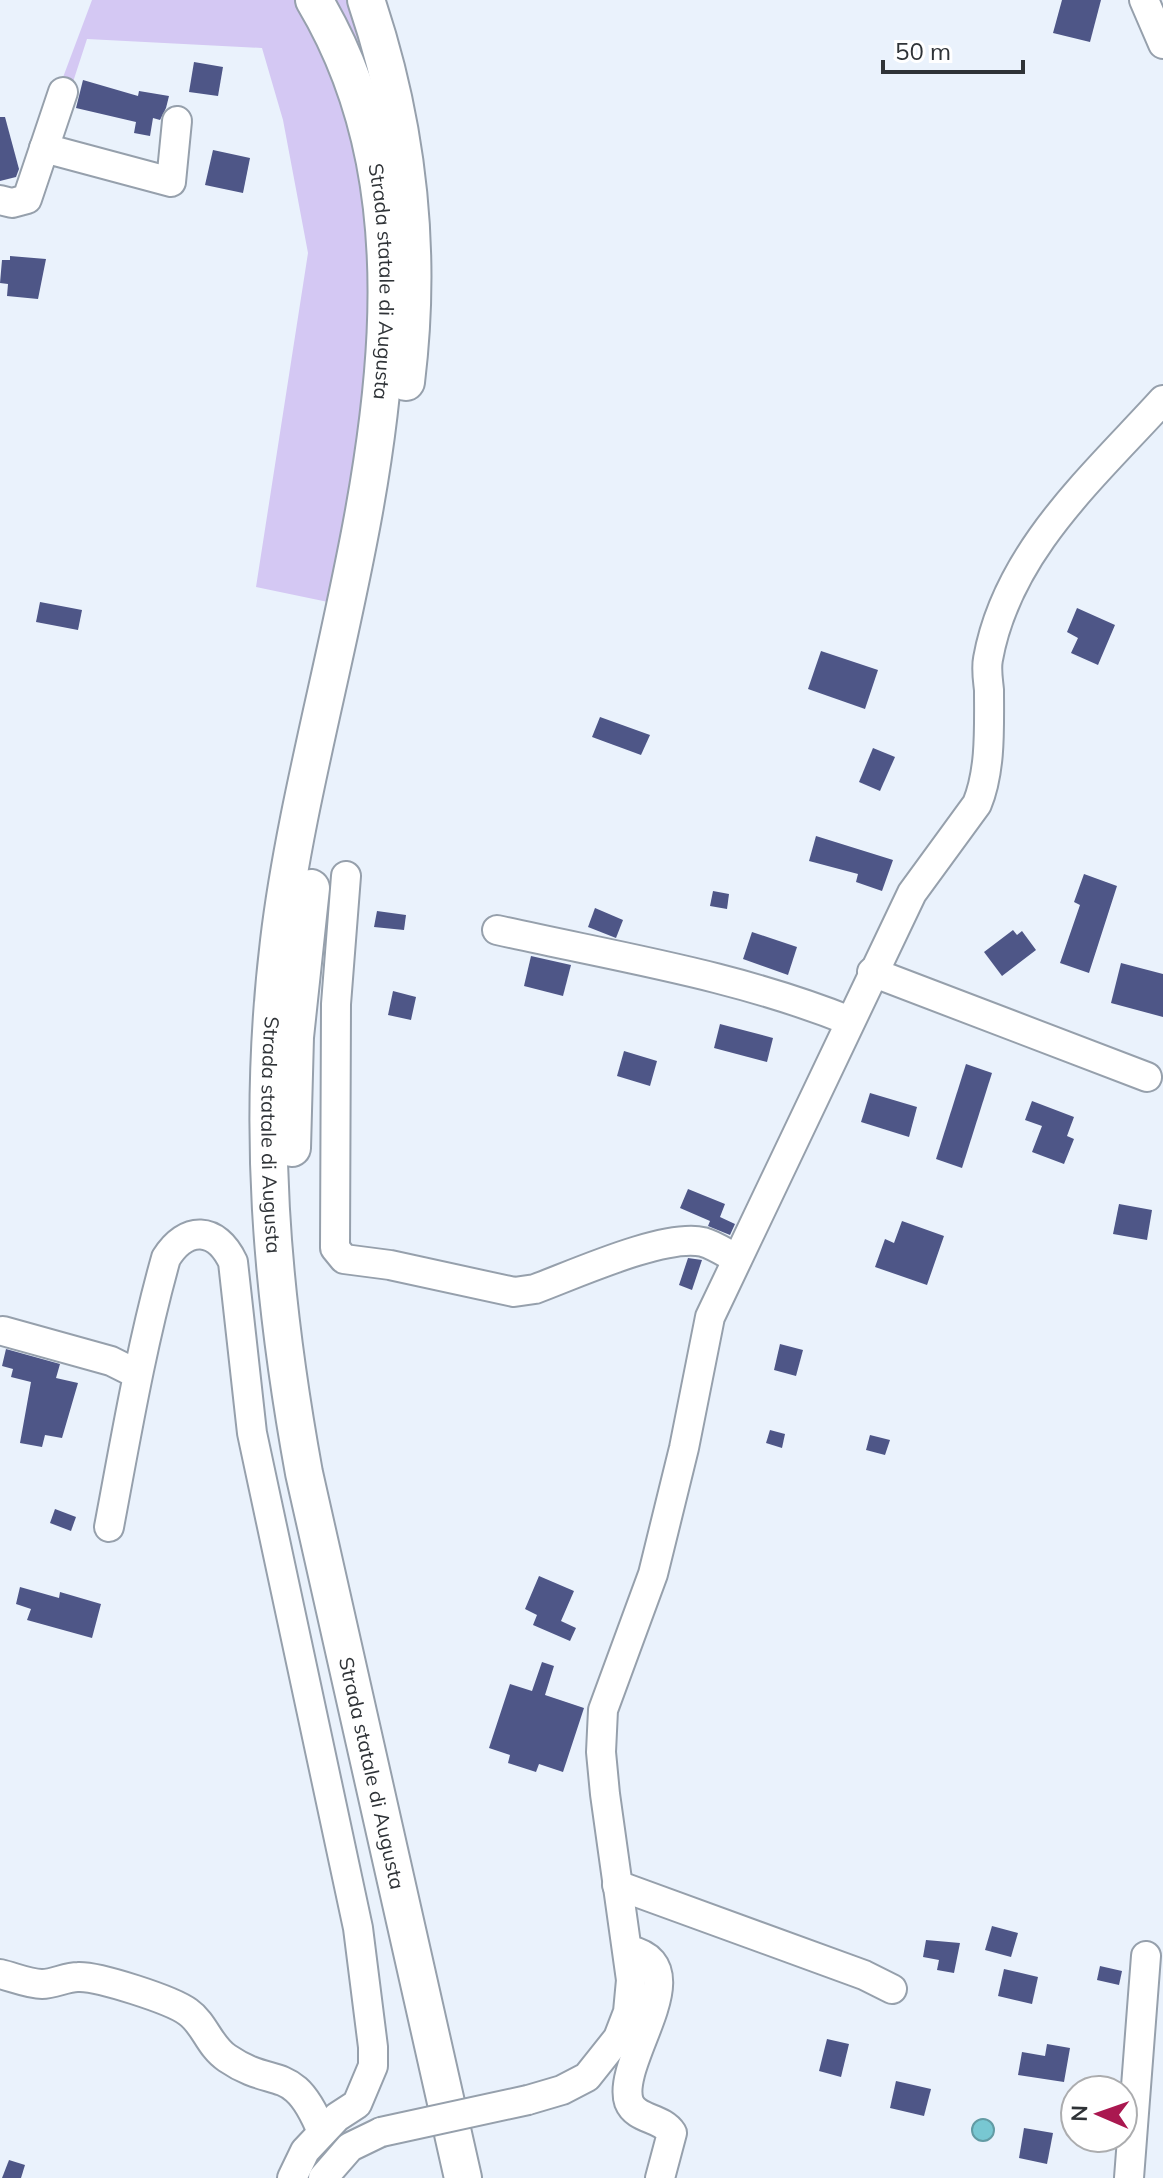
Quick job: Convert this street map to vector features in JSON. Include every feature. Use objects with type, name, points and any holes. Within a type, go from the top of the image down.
[{"type":"main road","name":"Strada statale di Augusta","points":[[314,0],[347,68],[368,127],[386,234],[388,288],[374,451],[296,838],[279,940],[267,1086],[270,1235],[285,1370],[304,1473],[463,2178]]},
{"type":"main road","name":"Strada statale di Augusta","points":[[366,0],[381,46],[410,188],[412,309],[397,454],[310,892],[295,1037],[291,1124],[294,1223],[303,1333],[324,1454],[485,2178]]},
{"type":"street","points":[[1144,0],[1163,44]]},
{"type":"street","points":[[0,200],[12,203],[27,199],[63,92]]},
{"type":"street","points":[[44,148],[171,182],[177,121]]},
{"type":"street","points":[[323,2178],[350,2147],[381,2132],[562,2090],[587,2077],[618,2038],[628,2012],[631,1980],[601,1752],[603,1710],[653,1574],[684,1448],[710,1317],[912,893],[960,831],[983,789],[988,743],[987,662],[1002,609],[1017,574],[1059,514],[1163,400]]},
{"type":"street","points":[[346,876],[336,1004],[335,1248],[344,1259],[390,1265],[514,1292],[535,1289],[652,1246],[704,1242],[737,1259]]},
{"type":"street","points":[[497,930],[631,960],[682,967],[785,995],[850,1021]]},
{"type":"street","points":[[872,972],[1147,1077]]},
{"type":"street","points":[[109,1527],[135,1403],[137,1374],[166,1258],[175,1244],[190,1234],[206,1235],[219,1242],[233,1262],[252,1433],[358,1928],[371,2025],[373,2066],[366,2087],[357,2104],[322,2132],[305,2151],[292,2178]]},
{"type":"street","points":[[3,1331],[111,1361],[137,1374]]},
{"type":"street","points":[[617,1885],[850,1970],[892,1989]]},
{"type":"street","points":[[628,1950],[646,1953],[653,1961],[658,1979],[656,1998],[632,2068],[628,2090],[630,2104],[638,2113],[666,2124],[672,2133],[660,2178]]},
{"type":"street","points":[[1129,2178],[1146,1956]]},
{"type":"street","points":[[0,1974],[41,1984],[77,1977],[106,1980],[187,2010],[211,2044],[228,2059],[289,2081],[311,2104],[322,2132]]},
{"type":"shaded area","points":[[92,0],[300,0],[339,83],[357,147],[367,211],[370,277],[368,342],[361,408],[328,602],[256,587],[308,253],[283,120],[262,48],[87,39],[72,85],[62,80]]},
{"type":"shaded area","points":[[325,0],[358,0],[393,154]]},
{"type":"water","points":[[983,2119],[991,2122],[994,2130],[991,2138],[983,2141],[975,2138],[972,2130],[975,2122]]},
{"type":"building","points":[[1062,0],[1101,0],[1090,42],[1053,33]]},
{"type":"building","points":[[194,62],[223,67],[218,96],[189,92]]},
{"type":"building","points":[[83,80],[138,96],[139,91],[169,96],[166,108],[160,120],[153,118],[150,136],[134,133],[136,122],[76,108]]},
{"type":"building","points":[[0,117],[5,117],[19,169],[16,177],[0,181]]},
{"type":"building","points":[[213,150],[250,158],[243,193],[205,185]]},
{"type":"building","points":[[10,256],[46,259],[38,299],[7,296],[8,284],[0,283],[2,260],[10,260]]},
{"type":"building","points":[[40,602],[82,610],[78,630],[36,622]]},
{"type":"building","points":[[1077,608],[1115,625],[1098,665],[1071,653],[1078,638],[1067,632]]},
{"type":"building","points":[[821,651],[878,670],[865,709],[808,689]]},
{"type":"building","points":[[600,717],[650,735],[641,755],[592,737]]},
{"type":"building","points":[[873,748],[895,757],[880,791],[859,782]]},
{"type":"building","points":[[816,836],[893,860],[882,891],[856,882],[858,874],[809,861]]},
{"type":"building","points":[[1084,874],[1117,886],[1089,973],[1060,963],[1080,905],[1074,902]]},
{"type":"building","points":[[713,891],[729,894],[727,909],[710,906]]},
{"type":"building","points":[[595,908],[623,920],[616,938],[588,927]]},
{"type":"building","points":[[377,911],[406,915],[404,930],[374,927]]},
{"type":"building","points":[[1013,930],[1017,935],[1022,931],[1036,950],[1002,976],[984,952]]},
{"type":"building","points":[[752,932],[797,947],[788,975],[743,959]]},
{"type":"building","points":[[531,956],[571,965],[563,996],[524,986]]},
{"type":"building","points":[[1121,963],[1163,974],[1163,1017],[1111,1003]]},
{"type":"building","points":[[393,991],[416,997],[411,1020],[388,1015]]},
{"type":"building","points":[[720,1024],[773,1038],[767,1062],[714,1048]]},
{"type":"building","points":[[624,1051],[657,1061],[650,1086],[617,1076]]},
{"type":"building","points":[[966,1064],[992,1073],[962,1168],[936,1159]]},
{"type":"building","points":[[870,1093],[917,1107],[909,1137],[861,1122]]},
{"type":"building","points":[[1032,1101],[1074,1117],[1067,1136],[1074,1139],[1064,1164],[1032,1152],[1042,1126],[1025,1120]]},
{"type":"building","points":[[688,1189],[725,1204],[720,1217],[735,1224],[730,1235],[708,1226],[710,1221],[680,1208]]},
{"type":"building","points":[[1119,1204],[1152,1210],[1147,1240],[1113,1234]]},
{"type":"building","points":[[902,1221],[944,1236],[927,1285],[875,1267],[885,1239],[894,1243]]},
{"type":"building","points":[[688,1258],[702,1260],[692,1290],[679,1285]]},
{"type":"building","points":[[780,1344],[803,1350],[796,1376],[774,1370]]},
{"type":"building","points":[[6,1349],[60,1364],[56,1378],[78,1383],[62,1438],[45,1435],[42,1447],[20,1443],[31,1382],[11,1377],[13,1369],[2,1366]]},
{"type":"building","points":[[770,1430],[785,1434],[782,1448],[766,1443]]},
{"type":"building","points":[[870,1435],[890,1440],[885,1455],[866,1450]]},
{"type":"building","points":[[55,1509],[76,1517],[71,1531],[50,1523]]},
{"type":"building","points":[[539,1576],[574,1591],[561,1621],[576,1628],[570,1641],[533,1625],[537,1615],[525,1609]]},
{"type":"building","points":[[20,1587],[59,1598],[60,1592],[101,1604],[92,1638],[27,1620],[31,1609],[16,1604]]},
{"type":"building","points":[[542,1662],[554,1666],[545,1695],[584,1708],[563,1772],[539,1764],[536,1772],[508,1763],[510,1755],[489,1748],[510,1684],[532,1691]]},
{"type":"building","points":[[992,1926],[1018,1933],[1011,1957],[985,1950]]},
{"type":"building","points":[[926,1940],[960,1943],[954,1973],[937,1970],[939,1960],[923,1957]]},
{"type":"building","points":[[1100,1966],[1122,1971],[1119,1985],[1097,1980]]},
{"type":"building","points":[[1004,1969],[1038,1977],[1032,2004],[998,1996]]},
{"type":"building","points":[[827,2039],[849,2044],[841,2077],[819,2071]]},
{"type":"building","points":[[1047,2044],[1070,2048],[1065,2074],[1059,2074],[1059,2081],[1018,2075],[1022,2052],[1045,2056]]},
{"type":"building","points":[[896,2081],[931,2089],[924,2116],[890,2108]]},
{"type":"building","points":[[1024,2128],[1053,2133],[1047,2164],[1019,2158]]},
{"type":"building","points":[[9,2160],[25,2165],[21,2178],[2,2178]]}]
